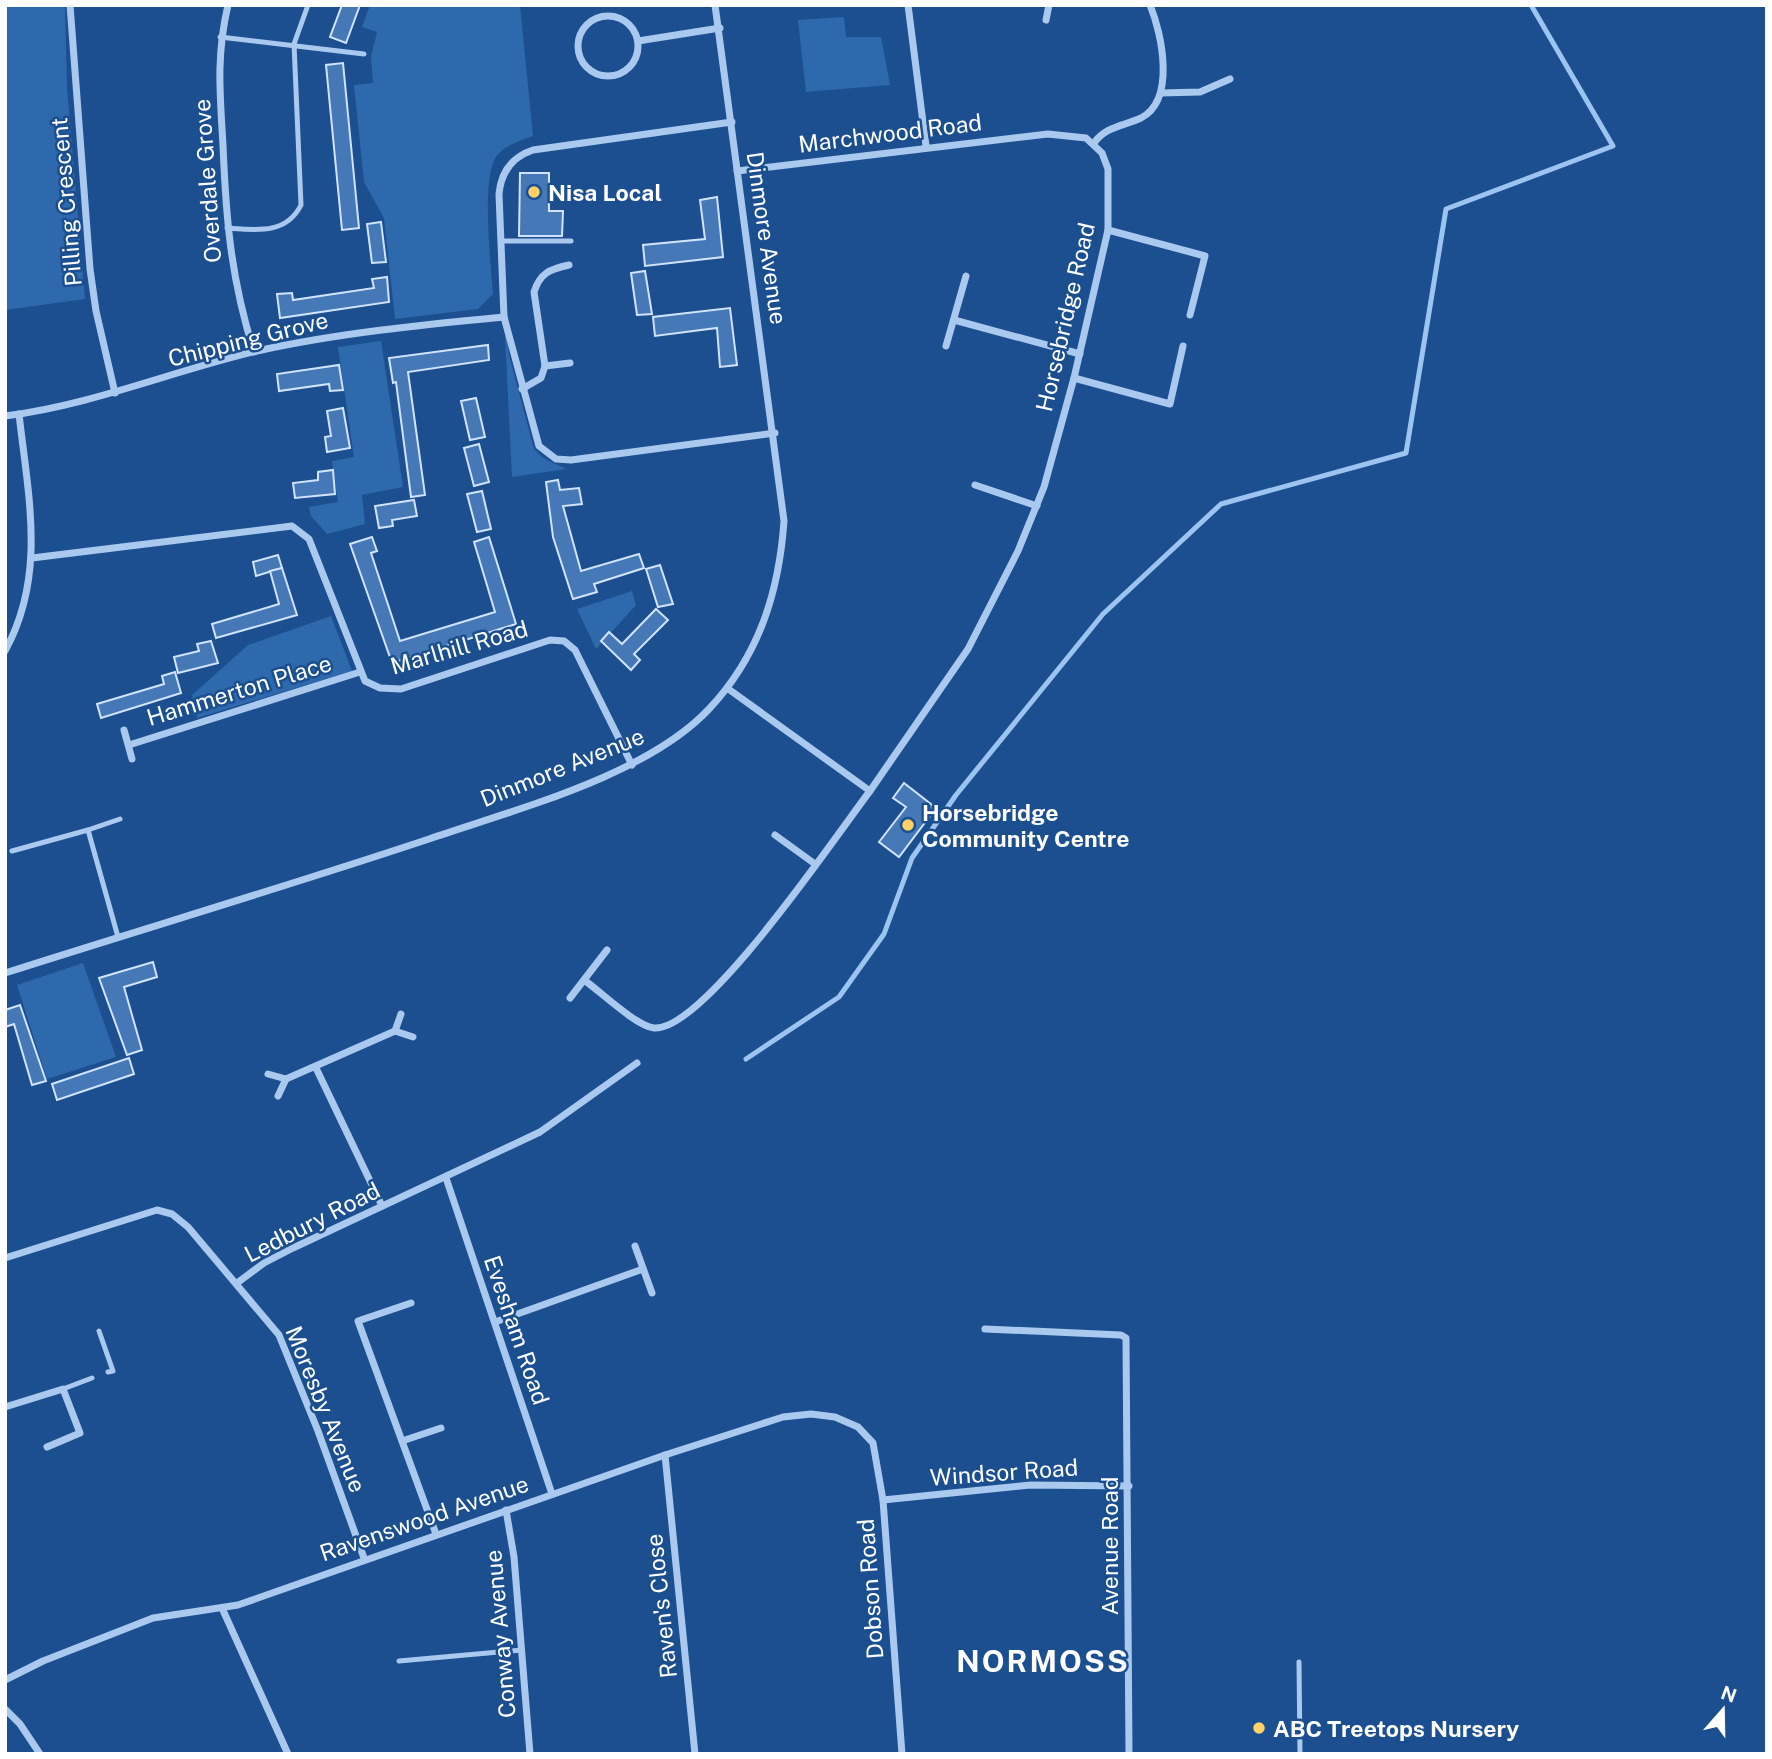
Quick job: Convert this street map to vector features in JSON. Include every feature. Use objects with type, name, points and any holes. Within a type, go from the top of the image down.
[{"type":"street","name":"Pilling Crescent","points":[[70,5],[90,269],[96,312],[115,393]]},
{"type":"street","name":"Overdale Grove","points":[[228,5],[218,58],[227,228],[237,300],[254,352]]},
{"type":"street","name":"Dinmore Avenue","points":[[5,973],[303,881],[518,809],[632,765],[691,725],[727,688],[764,627],[780,566],[784,521],[775,433],[715,5]]},
{"type":"street","points":[[908,5],[926,146]]},
{"type":"street","points":[[1046,20],[1049,5]]},
{"type":"street","points":[[1094,143],[1103,131],[1144,117],[1161,93],[1161,53],[1150,5]]},
{"type":"street","points":[[608,16],[624,20],[636,33],[638,41],[638,50],[630,66],[614,75],[596,73],[589,68],[578,47],[586,26],[600,17],[608,16]]},
{"type":"street","points":[[638,41],[720,28]]},
{"type":"street","points":[[1161,93],[1199,92],[1230,79]]},
{"type":"street","points":[[732,122],[522,154],[509,164],[500,180],[504,317],[538,446],[556,458],[572,460],[775,433]]},
{"type":"street","name":"Marchwood Road","points":[[737,172],[926,146],[1048,134],[1075,135],[1094,143]]},
{"type":"street","name":"Horsebridge Road","points":[[584,980],[644,1025],[665,1027],[690,1014],[745,957],[870,791],[968,649],[1037,506],[1080,354],[1108,230],[1108,169],[1102,153],[1094,143]]},
{"type":"street","points":[[1108,230],[1205,256],[1190,315]]},
{"type":"street","points":[[522,389],[541,379],[545,366],[534,292],[543,273],[569,265]]},
{"type":"street","points":[[946,346],[965,276]]},
{"type":"street","name":"Chipping Grove","points":[[5,416],[115,393],[254,352],[396,327],[504,317]]},
{"type":"street","points":[[954,320],[1080,354]]},
{"type":"street","points":[[1074,378],[1170,404],[1183,346]]},
{"type":"street","points":[[545,366],[570,363]]},
{"type":"street","points":[[5,652],[23,610],[32,558],[33,523],[19,414]]},
{"type":"street","points":[[975,485],[1037,506]]},
{"type":"street","name":"Marlhill Road","points":[[32,558],[292,526],[309,539],[360,672],[372,686],[401,689],[550,640],[564,641],[575,650],[632,765]]},
{"type":"street","name":"Hammerton Place","points":[[129,745],[360,672]]},
{"type":"street","points":[[727,688],[870,791]]},
{"type":"street","name":"Hammerton Place","points":[[124,730],[132,759]]},
{"type":"street","points":[[775,835],[815,864]]},
{"type":"street","points":[[570,999],[607,950]]},
{"type":"street","points":[[395,1031],[401,1014]]},
{"type":"street","points":[[268,1074],[286,1079],[395,1031],[413,1037]]},
{"type":"street","name":"Ledbury Road","points":[[5,1258],[157,1210],[172,1214],[188,1227],[237,1283],[293,1248],[540,1132],[637,1063]]},
{"type":"street","points":[[316,1068],[382,1206]]},
{"type":"street","points":[[278,1096],[286,1079]]},
{"type":"street","name":"Evesham Road","points":[[446,1178],[552,1494]]},
{"type":"street","points":[[635,1245],[652,1293]]},
{"type":"street","points":[[495,1322],[643,1269]]},
{"type":"street","name":"Moresby Avenue","points":[[237,1283],[279,1335],[318,1431],[364,1558]]},
{"type":"street","points":[[411,1303],[358,1321],[436,1534]]},
{"type":"street","name":"Avenue Road","points":[[985,1329],[1121,1335],[1126,1338],[1129,1754]]},
{"type":"street","points":[[5,1407],[63,1389],[80,1433],[47,1447]]},
{"type":"street","name":"Ravenswood Avenue","points":[[5,1680],[43,1661],[153,1618],[222,1608],[783,1417],[811,1414],[835,1416],[858,1427]]},
{"type":"street","name":"Dobson Road","points":[[858,1427],[873,1443],[883,1500],[902,1754]]},
{"type":"street","points":[[402,1441],[441,1428]]},
{"type":"street","name":"Raven's Close","points":[[666,1455],[695,1754]]},
{"type":"street","name":"Windsor Road","points":[[883,1500],[1030,1485],[1129,1486]]},
{"type":"street","name":"Conway Avenue","points":[[506,1510],[522,1650],[530,1754]]},
{"type":"street","points":[[222,1608],[289,1754]]},
{"type":"street","points":[[5,1709],[20,1724],[40,1754]]},
{"type":"lane","points":[[227,228],[262,230],[283,226],[301,205],[293,44],[307,5]]},
{"type":"lane","points":[[220,37],[364,54]]},
{"type":"lane","points":[[502,242],[571,242]]},
{"type":"lane","points":[[12,851],[120,819]]},
{"type":"lane","points":[[88,830],[118,937]]},
{"type":"lane","points":[[99,1331],[113,1371],[108,1373]]},
{"type":"lane","points":[[63,1389],[92,1378]]},
{"type":"lane","points":[[399,1661],[522,1650]]},
{"type":"lane","points":[[1299,1662],[1300,1754]]},
{"type":"shaded area","points":[[5,5],[65,5],[67,87],[85,299],[5,310]]},
{"type":"shaded area","points":[[370,5],[520,5],[533,136],[503,149],[491,168],[488,223],[493,294],[478,309],[395,319],[384,218],[364,182],[354,85],[373,83],[371,57],[377,32],[362,27]]},
{"type":"shaded area","points":[[844,17],[846,37],[881,37],[890,85],[806,92],[798,20]]},
{"type":"shaded area","points":[[504,317],[509,355],[534,449],[543,458],[566,469],[512,477]]},
{"type":"shaded area","points":[[381,341],[403,487],[362,495],[365,524],[327,534],[311,516],[309,507],[338,502],[332,461],[354,457],[338,347]]},
{"type":"shaded area","points":[[632,591],[636,605],[596,649],[577,609]]},
{"type":"shaded area","points":[[331,616],[352,671],[197,718],[192,695],[248,645]]},
{"type":"shaded area","points":[[83,963],[116,1057],[47,1079],[17,985]]},
{"type":"building","points":[[342,5],[360,5],[346,43],[330,37]]},
{"type":"building","points":[[343,63],[359,228],[342,230],[326,65]]},
{"type":"building","name":"Nisa Local","points":[[520,173],[549,173],[549,211],[563,211],[562,236],[519,236]]},
{"type":"building","points":[[717,197],[723,257],[645,266],[643,245],[705,239],[700,200]]},
{"type":"building","points":[[381,222],[386,262],[372,263],[367,224]]},
{"type":"building","points":[[645,271],[652,314],[637,315],[631,273]]},
{"type":"building","points":[[387,277],[389,302],[280,318],[277,294],[292,293],[293,300],[374,288],[372,279]]},
{"type":"building","points":[[730,308],[737,365],[720,367],[717,328],[655,336],[653,317]]},
{"type":"building","points":[[488,345],[489,360],[408,372],[425,495],[411,497],[396,382],[393,383],[389,358]]},
{"type":"building","points":[[339,365],[343,390],[330,391],[329,384],[279,391],[277,374]]},
{"type":"building","points":[[476,398],[485,437],[470,440],[461,401]]},
{"type":"building","points":[[343,408],[350,448],[327,452],[325,437],[331,436],[327,411]]},
{"type":"building","points":[[479,444],[489,482],[474,486],[464,448]]},
{"type":"building","points":[[333,470],[335,494],[295,498],[293,483],[318,480],[318,472]]},
{"type":"building","points":[[558,480],[560,490],[579,488],[582,504],[563,506],[581,571],[639,554],[644,568],[594,584],[597,592],[573,599],[553,537],[546,482]]},
{"type":"building","points":[[482,491],[491,529],[477,532],[467,494]]},
{"type":"building","points":[[414,500],[417,516],[392,520],[393,526],[379,528],[375,506]]},
{"type":"building","points":[[372,537],[377,551],[371,553],[400,641],[495,612],[474,542],[489,537],[516,624],[392,663],[350,544]]},
{"type":"building","points":[[278,555],[282,568],[256,576],[253,562]]},
{"type":"building","points":[[660,565],[673,604],[658,607],[646,569]]},
{"type":"building","points":[[282,568],[297,615],[216,638],[212,624],[279,604],[270,571]]},
{"type":"building","points":[[656,609],[668,620],[634,654],[640,660],[631,670],[601,641],[609,632],[622,644]]},
{"type":"building","points":[[211,641],[218,663],[178,673],[174,657],[199,651],[197,644]]},
{"type":"building","points":[[175,672],[181,693],[101,718],[97,704],[164,684],[162,676]]},
{"type":"building","name":"Horsebridge Community Centre","points":[[904,783],[936,808],[899,857],[879,842],[906,807],[893,798]]},
{"type":"building","points":[[153,962],[157,977],[124,987],[142,1050],[127,1055],[99,978]]},
{"type":"building","points":[[20,1005],[46,1081],[32,1085],[14,1024],[5,1027],[5,1010]]},
{"type":"building","points":[[129,1058],[134,1074],[57,1100],[52,1084]]},
{"type":"waterway","points":[[746,1059],[839,997],[884,934],[912,858],[956,795],[1103,614],[1221,504],[1406,453],[1446,209],[1613,146],[1531,5]]},
{"type":"place","name":"Nisa Local","points":[[534,192]]},
{"type":"place","name":"Horsebridge Community Centre","points":[[908,825]]},
{"type":"place","name":"ABC Treetops Nursery","points":[[1259,1728]]},
{"type":"district","name":"NORMOSS","points":[[1043,1661]]}]
